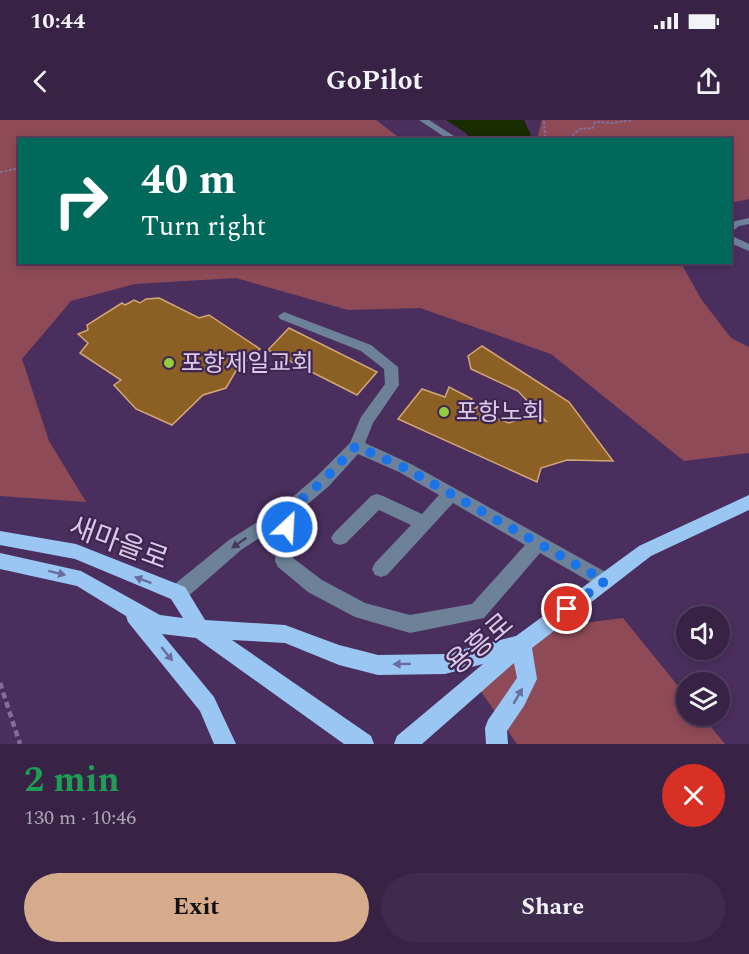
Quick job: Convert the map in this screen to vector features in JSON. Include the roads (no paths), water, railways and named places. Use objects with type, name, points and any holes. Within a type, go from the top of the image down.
[{"type":"main road","name":"용흥로","points":[[405,744],[521,644],[645,551],[749,502]]},
{"type":"main road","name":"새마을로","points":[[0,538],[76,552],[178,593],[200,629],[363,744]]},
{"type":"main road","name":"새마을로","points":[[0,561],[16,562],[81,579],[157,624],[200,629]]},
{"type":"main road","points":[[130,609],[207,704],[225,744]]},
{"type":"main road","points":[[200,629],[285,634],[339,655],[378,665],[446,664],[521,644],[527,679],[517,699],[496,728],[497,744]]},
{"type":"street","points":[[423,120],[453,138]]},
{"type":"street","points":[[732,228],[735,224],[749,221]]},
{"type":"street","points":[[732,239],[749,248]]},
{"type":"street","points":[[178,593],[235,545],[288,511],[323,481],[356,446],[366,421],[392,385],[391,368],[366,348],[284,316]]},
{"type":"street","points":[[356,446],[405,468],[605,581]]},
{"type":"street","points":[[381,569],[451,494]]},
{"type":"street","points":[[340,538],[377,501],[424,523]]},
{"type":"street","points":[[288,511],[284,561],[315,586],[362,611],[410,624],[477,612],[538,543]]},
{"type":"place","name":"포항제일교회","points":[[169,363]]},
{"type":"place","name":"포항노회","points":[[444,412]]}]
